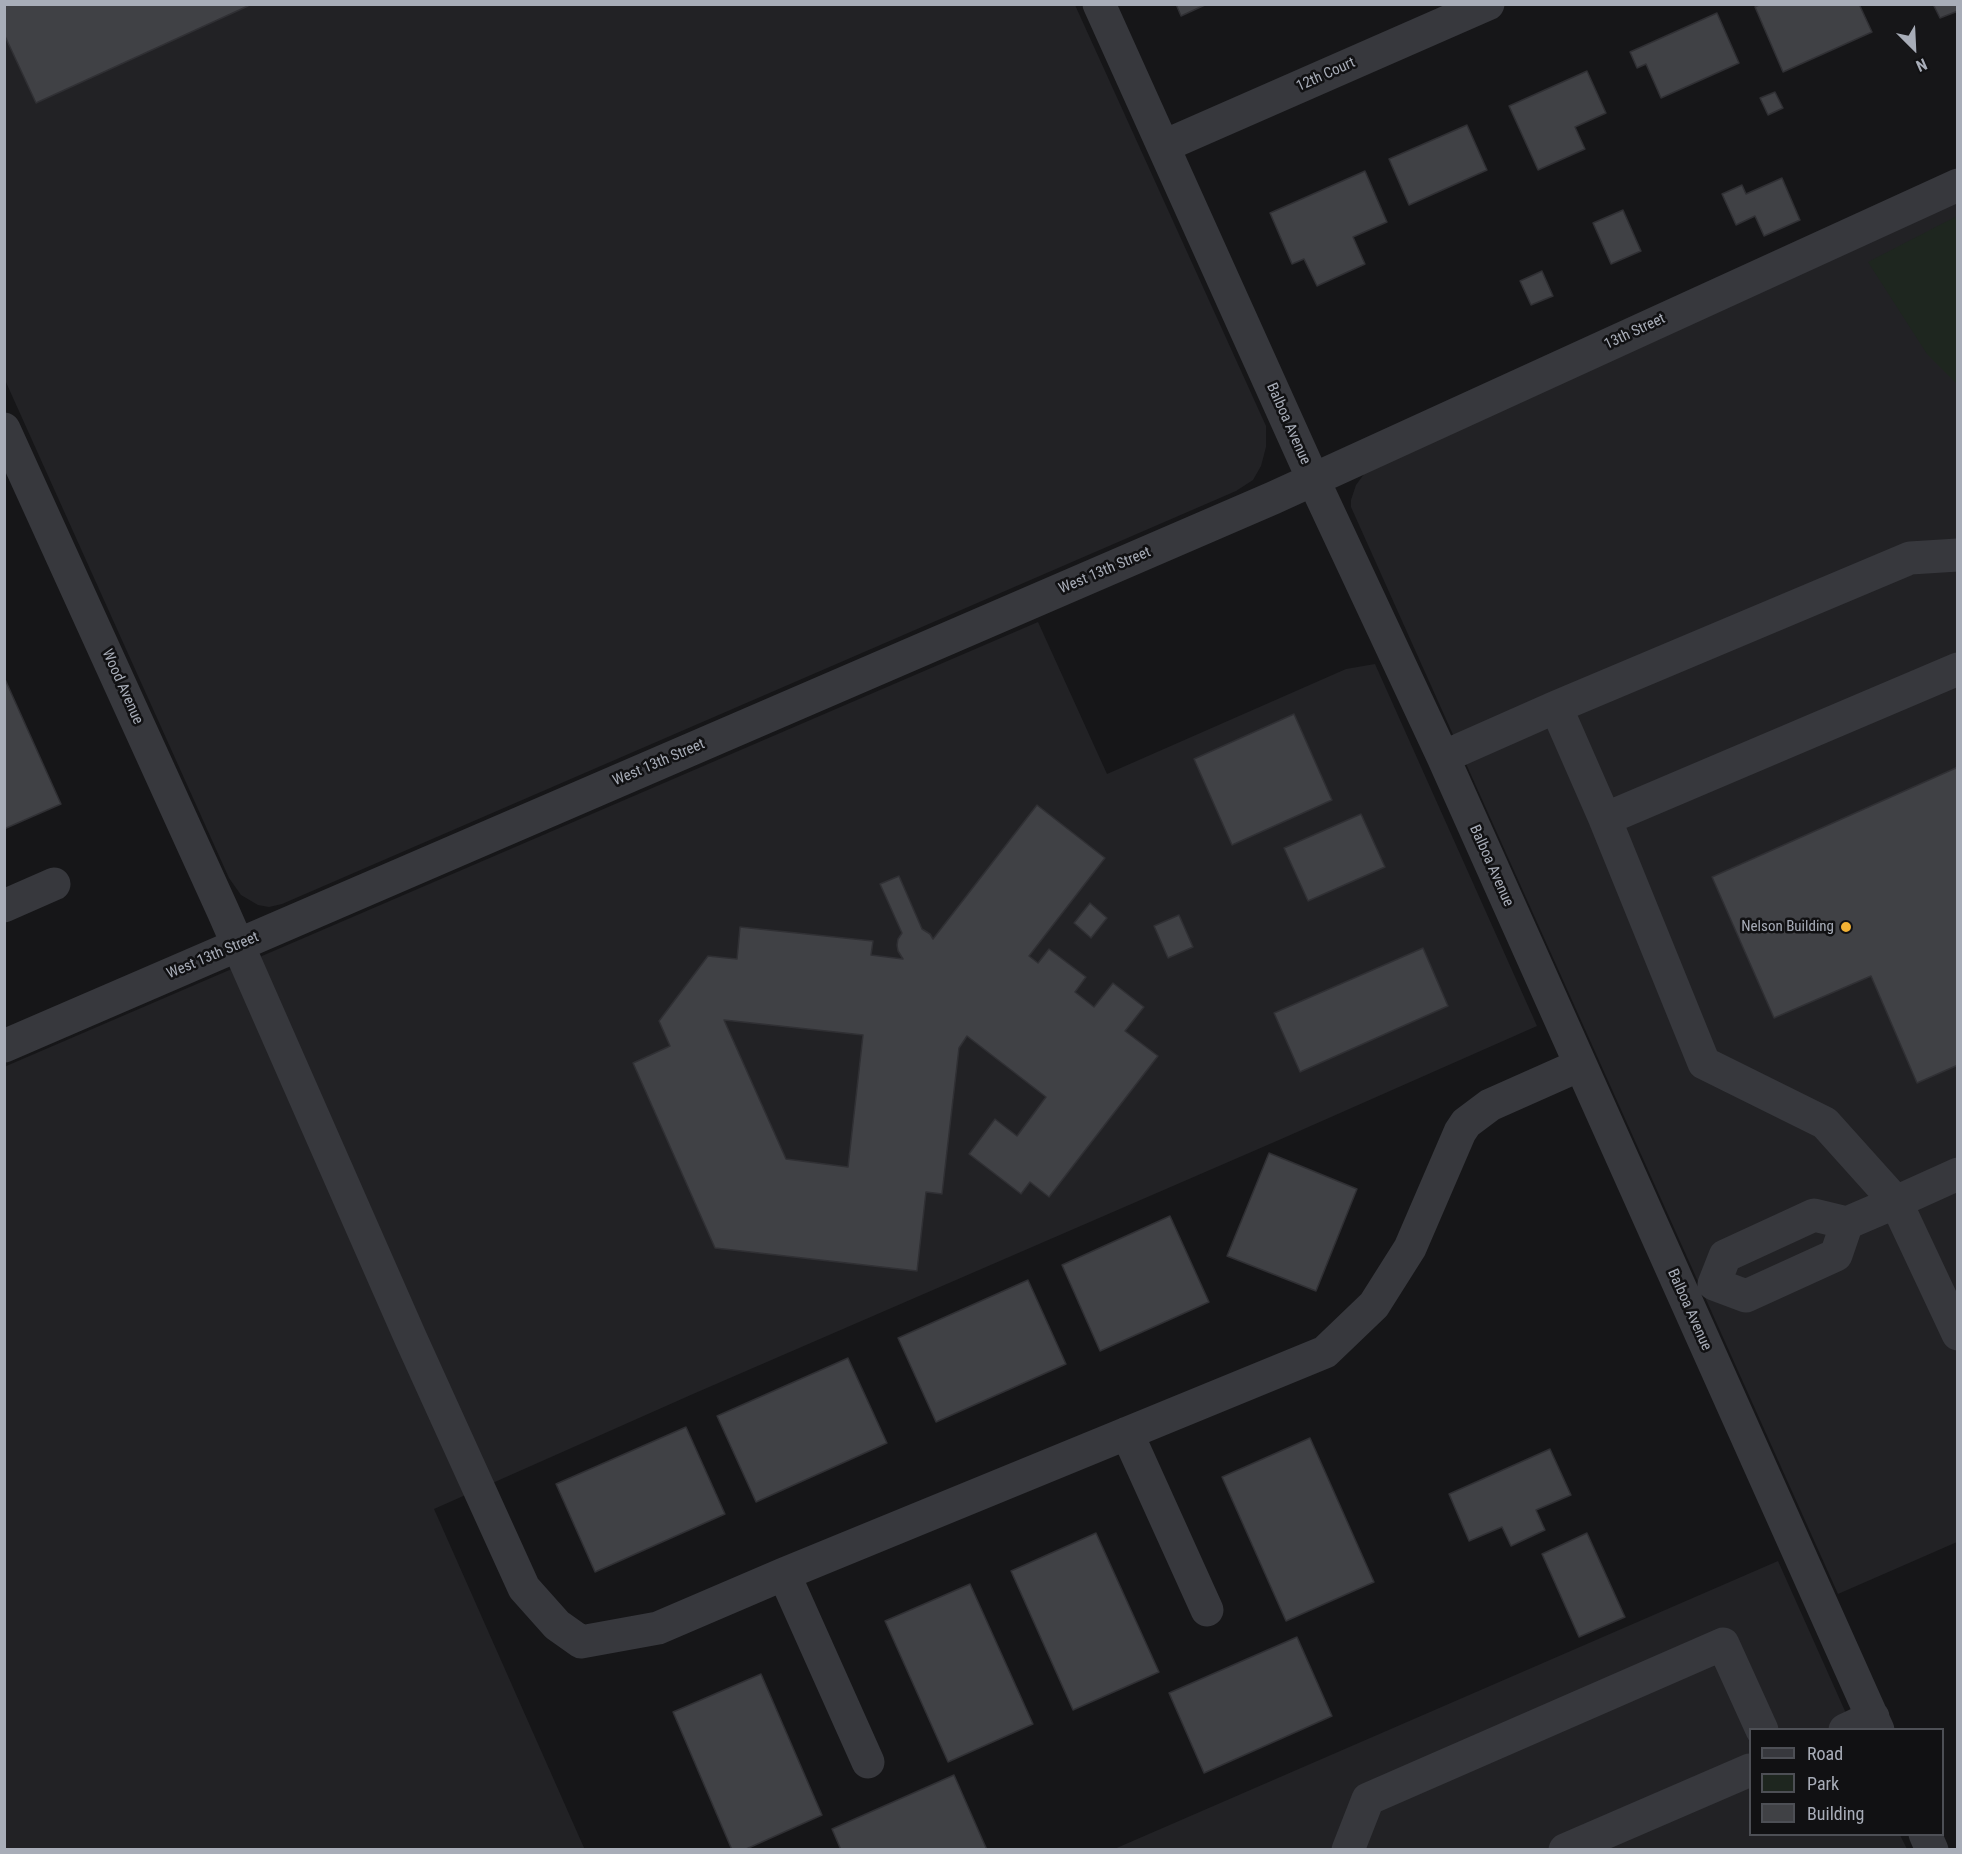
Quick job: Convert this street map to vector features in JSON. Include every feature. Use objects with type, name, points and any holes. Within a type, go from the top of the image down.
[{"type":"street","name":"Balboa Avenue","points":[[1099,4],[1313,479],[1443,757],[1683,1296],[1865,1726]]},
{"type":"street","name":"12th Court","points":[[1164,146],[1488,4]]},
{"type":"street","name":"13th Street","points":[[1313,479],[1958,185]]},
{"type":"street","name":"Wood Avenue","points":[[4,429],[239,945],[411,1339],[524,1588],[557,1625],[581,1642],[658,1628],[784,1574]]},
{"type":"street","name":"West 13th Street","points":[[4,1046],[1313,479]]},
{"type":"street","points":[[1443,757],[1910,558],[1958,555]]},
{"type":"street","points":[[1605,819],[1958,669]]},
{"type":"street","points":[[1556,707],[1605,819],[1704,1063],[1825,1123],[1896,1202],[1958,1334]]},
{"type":"street","points":[[4,906],[54,884]]},
{"type":"street","points":[[868,1762],[784,1574],[1325,1352],[1374,1305],[1410,1248],[1466,1123],[1490,1105],[1580,1065]]},
{"type":"street","points":[[1714,1284],[1725,1256],[1814,1215],[1847,1223],[1958,1174]]},
{"type":"street","points":[[1683,1296],[1714,1284],[1746,1296],[1836,1255],[1847,1223]]},
{"type":"street","points":[[1127,1433],[1207,1610]]},
{"type":"street","points":[[1348,1850],[1368,1799],[1723,1644],[1761,1728]]},
{"type":"street","points":[[1565,1850],[1749,1770]]},
{"type":"street","points":[[1926,1836],[1932,1850]]},
{"type":"shaded area","points":[[4,5],[1075,5],[1266,426],[1266,447],[1261,466],[1253,480],[1236,491],[282,904],[269,907],[258,905],[241,895],[229,878],[5,380]]},
{"type":"shaded area","points":[[1957,199],[1957,1542],[1838,1594],[1351,507],[1351,500],[1356,485],[1367,470]]},
{"type":"shaded area","points":[[1038,622],[1107,774],[1346,669],[1375,664],[1537,1026],[434,1509],[585,1850],[5,1849],[4,1067]]},
{"type":"shaded area","points":[[1778,1561],[1853,1728],[1749,1728],[1749,1836],[1900,1836],[1907,1849],[1112,1850]]},
{"type":"green space","points":[[1957,216],[1957,384],[1927,354],[1868,262]]},
{"type":"building","points":[[4,4],[247,4],[248,6],[36,103],[4,34]]},
{"type":"building","points":[[1176,4],[1207,4],[1181,16]]},
{"type":"building","points":[[1761,4],[1859,4],[1872,32],[1783,72],[1755,7]]},
{"type":"building","points":[[1933,4],[1958,4],[1958,11],[1940,18]]},
{"type":"building","points":[[1717,13],[1739,63],[1661,98],[1646,64],[1637,68],[1630,52]]},
{"type":"building","points":[[1587,71],[1606,113],[1575,127],[1585,149],[1538,170],[1509,106]]},
{"type":"building","points":[[1775,92],[1783,108],[1768,115],[1760,98]]},
{"type":"building","points":[[1467,125],[1487,170],[1409,205],[1389,159]]},
{"type":"building","points":[[1365,171],[1387,222],[1353,237],[1365,264],[1317,286],[1304,259],[1292,264],[1270,213]]},
{"type":"building","points":[[1782,178],[1800,220],[1764,236],[1755,216],[1736,225],[1722,194],[1742,185],[1746,194]]},
{"type":"building","points":[[1623,210],[1641,251],[1611,264],[1593,223]]},
{"type":"building","points":[[1542,271],[1553,296],[1531,305],[1520,281]]},
{"type":"building","points":[[4,677],[61,804],[4,829]]},
{"type":"building","points":[[1294,714],[1332,800],[1232,845],[1194,759]]},
{"type":"building","name":"Nelson Building","points":[[1958,767],[1958,1065],[1917,1083],[1871,976],[1774,1018],[1712,877]]},
{"type":"building","points":[[1037,805],[1105,858],[1029,956],[1038,963],[1049,949],[1086,977],[1075,992],[1094,1007],[1113,983],[1144,1007],[1125,1031],[1158,1056],[1049,1197],[1030,1182],[1021,1194],[969,1154],[995,1119],[1017,1136],[1046,1097],[967,1036],[959,1048],[942,1194],[926,1192],[917,1271],[715,1248],[633,1063],[670,1046],[659,1021],[708,956],[737,959],[740,927],[873,941],[871,955],[903,959],[897,945],[902,933],[880,884],[899,876],[922,929],[933,939]],"holes":[[[724,1020],[863,1035],[848,1167],[786,1159]]]},
{"type":"building","points":[[1361,814],[1385,867],[1308,901],[1284,848]]},
{"type":"building","points":[[1090,903],[1107,918],[1091,938],[1074,923]]},
{"type":"building","points":[[1179,915],[1193,947],[1168,958],[1154,926]]},
{"type":"building","points":[[1423,948],[1448,1006],[1300,1072],[1274,1013]]},
{"type":"building","points":[[1269,1153],[1357,1189],[1316,1291],[1227,1256]]},
{"type":"building","points":[[1170,1216],[1209,1302],[1100,1351],[1062,1265]]},
{"type":"building","points":[[1028,1280],[1066,1364],[936,1422],[898,1338]]},
{"type":"building","points":[[848,1358],[887,1443],[756,1502],[717,1416]]},
{"type":"building","points":[[686,1427],[725,1514],[595,1572],[556,1484]]},
{"type":"building","points":[[1310,1438],[1374,1582],[1286,1621],[1222,1477]]},
{"type":"building","points":[[1550,1449],[1571,1495],[1536,1510],[1545,1530],[1511,1546],[1502,1527],[1469,1541],[1449,1494]]},
{"type":"building","points":[[1096,1533],[1159,1672],[1073,1710],[1011,1571]]},
{"type":"building","points":[[1587,1533],[1625,1617],[1579,1637],[1542,1554]]},
{"type":"building","points":[[970,1584],[1033,1724],[948,1762],[885,1621]]},
{"type":"building","points":[[1297,1637],[1332,1716],[1204,1773],[1169,1693]]},
{"type":"building","points":[[761,1674],[822,1815],[744,1850],[732,1850],[673,1712]]},
{"type":"building","points":[[954,1775],[987,1850],[841,1850],[832,1829]]},
{"type":"place","name":"Nelson Building","points":[[1846,927]]}]
